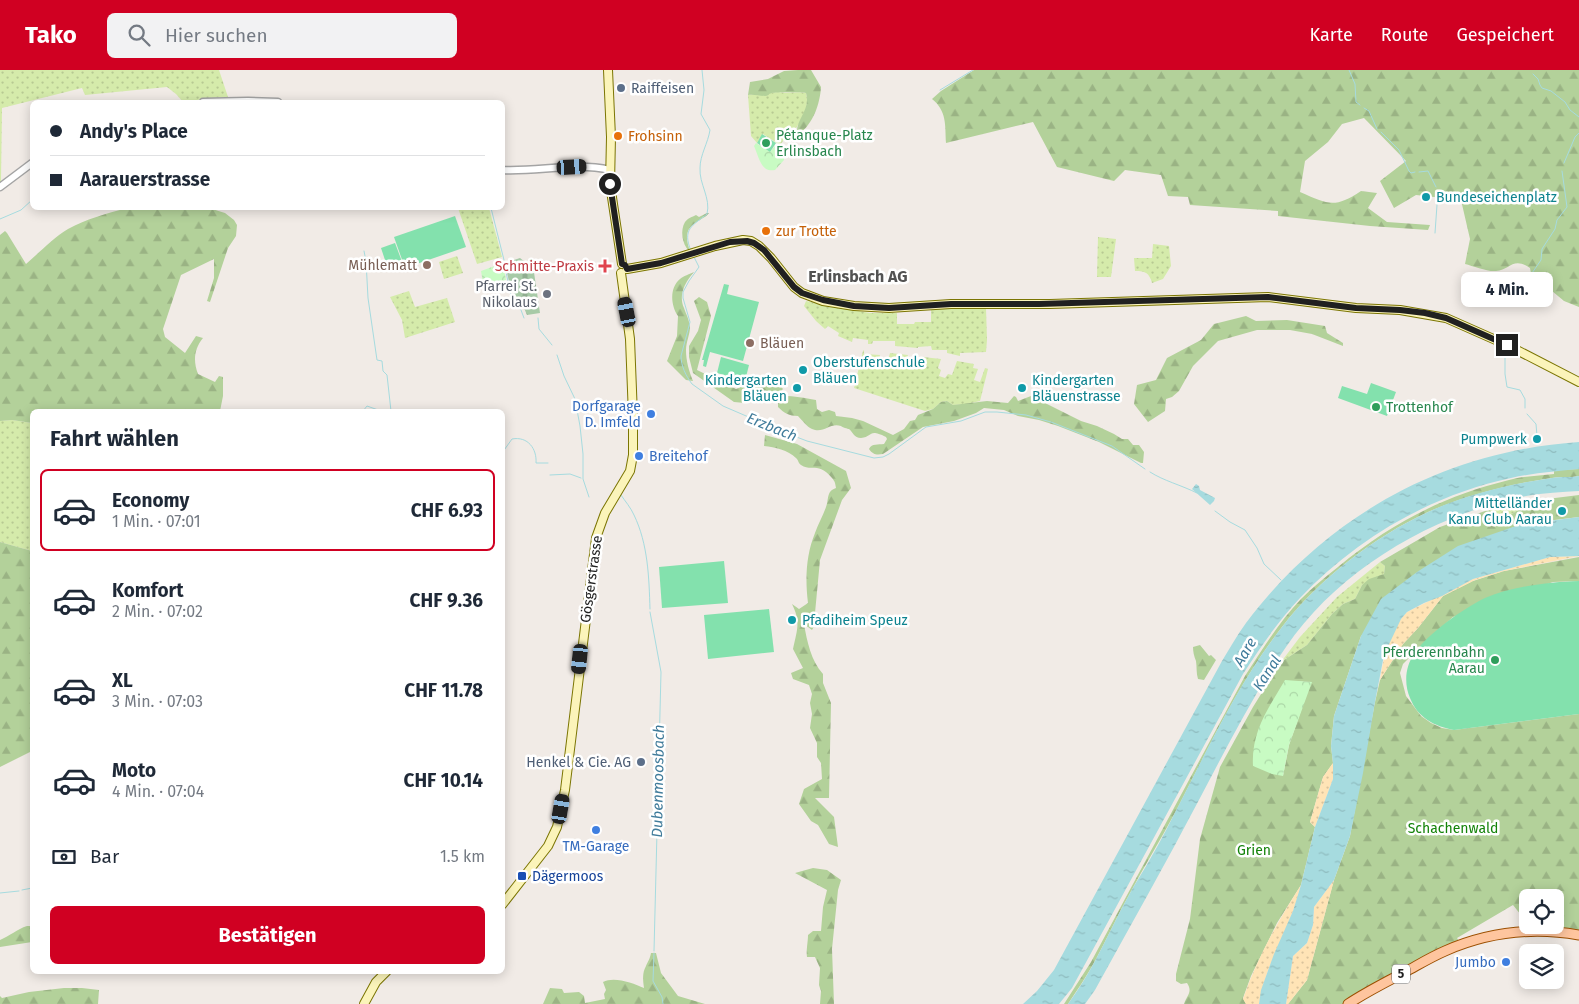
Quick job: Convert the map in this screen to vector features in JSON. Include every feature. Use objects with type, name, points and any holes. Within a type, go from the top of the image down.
[{"type":"main road","name":"Gösgerstrasse","points":[[505,901],[548,846],[560,814],[569,757],[594,547],[601,520],[630,471],[633,455],[630,339],[623,269],[611,198],[608,70]]},
{"type":"main road","points":[[623,269],[686,256],[735,241],[751,241],[764,250],[798,291],[810,297],[854,306],[889,308],[951,304],[1050,304],[1268,297],[1356,308],[1400,310],[1446,318],[1507,345],[1579,382]]},
{"type":"main road","name":"5","points":[[1348,1004],[1444,951],[1472,940],[1497,934],[1535,930],[1579,935]]},
{"type":"main road","points":[[364,1004],[376,982],[384,974]]},
{"type":"street","points":[[0,186],[30,164]]},
{"type":"street","points":[[505,170],[522,171],[585,166],[610,170]]},
{"type":"green space","points":[[0,70],[219,70],[228,97],[181,100],[167,87],[85,95],[82,88],[2,108],[1,180],[3,189],[0,191]]},
{"type":"green space","points":[[811,70],[821,87],[815,113],[808,125],[799,134],[797,133],[797,128],[807,104],[806,93],[771,93],[765,96],[748,95],[750,82],[768,79],[784,71]]},
{"type":"green space","points":[[974,70],[1579,70],[1579,307],[1564,301],[1532,279],[1530,268],[1519,263],[1493,271],[1465,264],[1470,239],[1461,200],[1416,195],[1394,208],[1380,181],[1406,161],[1364,118],[1342,124],[1328,142],[1305,161],[1300,192],[1331,203],[1352,197],[1361,191],[1377,193],[1368,208],[1387,222],[1430,225],[1428,230],[1278,216],[1278,211],[1190,205],[1188,197],[1168,196],[1161,175],[1125,170],[1114,181],[1057,167],[1033,122],[946,143],[943,113],[932,99]]},
{"type":"green space","points":[[778,92],[806,93],[807,105],[805,111],[800,123],[789,138],[786,137],[780,145],[763,134],[757,143],[751,136],[748,95]]},
{"type":"green space","name":"Pétanque-Platz Erlinsbach","points":[[762,134],[776,143],[770,152],[757,143]]},
{"type":"green space","points":[[756,143],[770,152],[775,146],[784,152],[784,160],[775,170],[767,169],[761,163],[754,146]]},
{"type":"green space","points":[[120,210],[215,210],[225,213],[237,225],[236,236],[228,248],[210,302],[207,301],[214,278],[214,259],[181,275],[163,329],[165,337],[185,353],[196,336],[203,338],[196,351],[196,369],[198,374],[215,382],[219,376],[223,377],[223,396],[220,409],[30,409],[30,423],[12,420],[0,421],[0,235],[5,231],[7,233],[26,264],[68,229]]},
{"type":"green space","points":[[459,210],[490,210],[502,257],[477,264]]},
{"type":"green space","points":[[709,213],[689,229],[687,241],[689,251],[683,241],[683,225],[696,215],[699,217]]},
{"type":"green space","points":[[455,216],[466,247],[405,268],[394,237]]},
{"type":"green space","points":[[1098,237],[1116,239],[1111,277],[1097,277]]},
{"type":"green space","points":[[395,243],[404,267],[389,272],[381,248]]},
{"type":"green space","points":[[1153,244],[1169,246],[1171,266],[1163,279],[1152,283],[1146,273],[1135,271],[1134,258],[1152,258]]},
{"type":"green space","points":[[457,256],[463,273],[444,279],[439,262]]},
{"type":"green space","points":[[520,258],[525,262],[532,259],[540,313],[527,315],[521,301],[511,291],[505,263]]},
{"type":"green space","points":[[503,263],[506,280],[484,288],[481,271]]},
{"type":"green space","points":[[694,272],[688,279],[682,293],[682,303],[690,327],[686,354],[693,381],[686,380],[667,361],[677,336],[678,316],[672,297],[674,287],[681,278]]},
{"type":"green space","points":[[724,284],[729,285],[727,294],[759,302],[743,361],[710,352],[706,367],[703,366],[704,360],[702,360]]},
{"type":"green space","points":[[409,291],[415,307],[447,298],[455,322],[405,338],[402,320],[390,297]]},
{"type":"green space","points":[[699,297],[707,302],[711,316],[697,370],[736,389],[764,378],[777,382],[783,389],[781,391],[774,395],[763,395],[758,401],[734,402],[693,373],[689,357],[689,346],[698,331],[701,320],[694,301]]},
{"type":"green space","points":[[806,301],[870,313],[897,313],[897,324],[931,322],[931,309],[986,308],[986,352],[960,353],[960,356],[947,353],[947,350],[932,350],[931,346],[918,348],[895,346],[895,341],[873,341],[872,344],[868,344],[868,340],[853,338],[852,342],[838,336],[839,333],[828,326],[825,329],[816,321],[804,306]]},
{"type":"green space","points":[[1246,316],[1256,321],[1287,320],[1325,326],[1327,333],[1343,343],[1343,346],[1312,334],[1290,330],[1257,330],[1218,341],[1193,366],[1179,391],[1166,399],[1165,411],[1148,422],[1134,404],[1137,385],[1156,380],[1167,358],[1201,340],[1214,324]]},
{"type":"green space","points":[[864,350],[864,354],[880,355],[878,362],[887,364],[890,353],[908,355],[906,360],[909,362],[908,368],[914,370],[916,365],[920,366],[923,357],[941,359],[938,368],[941,370],[939,376],[945,378],[948,374],[952,375],[957,361],[974,364],[973,368],[978,369],[974,380],[980,382],[985,368],[988,369],[980,401],[953,405],[947,401],[941,402],[933,409],[925,411],[854,388]]},
{"type":"green space","points":[[721,357],[749,365],[745,381],[717,373]]},
{"type":"green space","name":"Trottenhof","points":[[1371,383],[1396,392],[1387,416],[1338,398],[1342,386],[1367,394]]},
{"type":"green space","points":[[783,396],[816,400],[817,409],[822,412],[829,410],[835,412],[836,416],[863,421],[893,435],[904,429],[918,415],[933,409],[941,402],[947,401],[953,405],[987,401],[1008,403],[1014,396],[1018,401],[1031,396],[1081,421],[1097,426],[1122,439],[1128,439],[1133,445],[1139,445],[1144,452],[1143,463],[1099,442],[1058,426],[1018,416],[1004,410],[984,408],[954,421],[923,427],[883,454],[875,454],[869,449],[870,447],[884,444],[887,439],[886,437],[873,433],[859,438],[849,429],[837,425],[820,430],[812,429],[798,416],[787,414],[778,407],[778,400]]},
{"type":"green space","points":[[12,420],[30,423],[30,550],[0,542],[0,421]]},
{"type":"green space","points":[[765,435],[797,444],[846,471],[851,488],[842,500],[820,560],[815,613],[816,623],[812,630],[804,624],[810,650],[815,663],[823,674],[823,683],[831,703],[829,798],[815,798],[834,817],[838,847],[829,844],[818,825],[811,821],[799,804],[804,789],[822,779],[821,763],[817,757],[817,743],[810,728],[812,694],[809,685],[793,679],[791,673],[803,668],[793,649],[797,631],[797,616],[792,604],[799,609],[808,603],[808,558],[812,541],[826,507],[829,493],[836,486],[832,478],[823,470],[805,467],[789,453],[777,448],[764,446]]},
{"type":"green space","points":[[1579,469],[1579,476],[1555,477],[1505,487],[1473,495],[1428,512],[1387,534],[1368,547],[1348,561],[1312,593],[1266,648],[1238,692],[1092,967],[1068,1004],[1064,1004],[1091,962],[1245,676],[1264,646],[1301,599],[1328,575],[1377,538],[1418,513],[1462,494],[1514,479],[1554,474],[1554,470]]},
{"type":"green space","name":"Grien","points":[[1579,495],[1579,517],[1521,524],[1497,534],[1361,636],[1334,716],[1331,746],[1333,763],[1323,777],[1310,822],[1315,827],[1301,885],[1277,923],[1251,976],[1243,998],[1246,1004],[1184,1004],[1189,994],[1189,989],[1187,983],[1181,984],[1176,981],[1176,974],[1190,919],[1200,839],[1220,767],[1253,707],[1281,662],[1307,645],[1332,614],[1343,604],[1355,599],[1362,585],[1369,579],[1384,574],[1385,566],[1380,562],[1440,527],[1490,510],[1492,515],[1512,514],[1531,501]],"holes":[[[1285,681],[1311,682],[1289,745],[1283,776]]]},
{"type":"green space","points":[[1531,501],[1512,514],[1492,515],[1490,510]]},
{"type":"green space","points":[[0,542],[30,550],[30,752],[0,767]]},
{"type":"green space","name":"Schachenwald","points":[[1579,557],[1579,581],[1553,582],[1453,617],[1403,664],[1400,673],[1406,696],[1421,716],[1442,728],[1454,730],[1579,714],[1579,932],[1564,930],[1564,889],[1519,889],[1519,912],[1513,905],[1457,938],[1461,944],[1350,1004],[1288,1004],[1307,980],[1334,880],[1350,836],[1380,680],[1403,644],[1443,596],[1473,581],[1504,571]]},
{"type":"green space","points":[[724,561],[728,603],[662,608],[659,567]]},
{"type":"green space","points":[[1380,562],[1385,566],[1384,574],[1362,585],[1355,599],[1343,604],[1332,614],[1307,645],[1281,662],[1300,637],[1337,597]]},
{"type":"green space","name":"Pferderennbahn Aarau","points":[[1579,581],[1579,714],[1454,730],[1433,723],[1417,711],[1408,693],[1407,670],[1411,659],[1420,646],[1446,622],[1485,598],[1507,590],[1556,582]]},
{"type":"green space","points":[[769,609],[774,652],[708,659],[704,615]]},
{"type":"green space","points":[[1200,645],[1209,656],[1211,655],[1216,660],[1204,680],[1198,679],[1193,651],[1193,647]]},
{"type":"green space","points":[[1285,680],[1312,682],[1289,745],[1283,776],[1272,774],[1253,766],[1253,754],[1262,721]]},
{"type":"green space","points":[[813,868],[827,870],[841,880],[838,890],[832,949],[834,1004],[820,1004],[820,968],[815,957],[807,957],[808,935],[813,931],[821,931],[827,890],[795,873]]},
{"type":"green space","points":[[30,926],[30,942],[0,947],[0,940],[20,929]]},
{"type":"green space","points":[[651,953],[656,953],[661,973],[678,996],[705,1004],[543,1004],[550,988],[562,989],[564,993],[579,992],[584,996],[585,1003],[605,999],[604,994],[606,990],[603,982],[607,980],[624,981],[644,988],[644,971]]},
{"type":"green space","points":[[64,988],[99,990],[98,1004],[0,1004],[0,996],[2,998],[29,992]]},
{"type":"sand","points":[[1579,556],[1504,571],[1475,580],[1443,596],[1403,644],[1380,680],[1392,635],[1407,612],[1473,579],[1550,557]]},
{"type":"sand","points":[[1333,763],[1333,779],[1315,827],[1310,822],[1323,777]]},
{"type":"sand","points":[[1334,880],[1307,980],[1288,1004],[1286,1004],[1293,956],[1307,943],[1313,925],[1314,907]]},
{"type":"sand","points":[[1301,885],[1293,911],[1265,980],[1259,1004],[1246,1004],[1243,999],[1261,954]]},
{"type":"water","name":"Aare","points":[[1579,442],[1579,469],[1537,473],[1511,478],[1452,495],[1397,522],[1371,538],[1322,576],[1300,598],[1277,625],[1243,674],[1072,988],[1059,1004],[1023,1004],[1037,991],[1054,970],[1222,661],[1246,623],[1278,585],[1313,550],[1352,521],[1393,495],[1436,475],[1482,459],[1530,448]]},
{"type":"water","name":"Kanal","points":[[1579,476],[1579,491],[1546,493],[1491,504],[1457,516],[1424,531],[1391,549],[1333,593],[1308,619],[1286,647],[1251,702],[1095,990],[1085,1004],[1068,1004],[1092,967],[1240,689],[1282,627],[1312,593],[1348,561],[1368,547],[1387,534],[1428,512],[1473,495],[1520,483],[1555,477]]},
{"type":"water","points":[[1196,484],[1200,490],[1215,498],[1210,505],[1192,489]]},
{"type":"water","points":[[1579,517],[1579,556],[1550,557],[1473,579],[1407,612],[1401,619],[1384,655],[1350,836],[1334,880],[1314,907],[1313,925],[1307,943],[1293,956],[1286,1004],[1259,1004],[1261,990],[1274,954],[1293,911],[1315,827],[1333,779],[1331,746],[1334,716],[1361,636],[1381,599],[1417,572],[1458,546],[1519,525]]},
{"type":"waterway","name":"Erzbach","points":[[691,251],[688,244],[688,233],[693,225],[707,214],[708,208],[700,174],[701,158],[710,130],[701,114],[704,90],[702,70]]},
{"type":"waterway","points":[[940,90],[973,70]]},
{"type":"waterway","points":[[1349,70],[1355,84],[1356,102],[1360,105]]},
{"type":"waterway","points":[[1533,74],[1538,79],[1542,88],[1551,91],[1579,117]]},
{"type":"waterway","points":[[1364,108],[1369,111],[1377,129]]},
{"type":"waterway","points":[[1381,132],[1399,150],[1409,171],[1411,173],[1415,172]]},
{"type":"waterway","points":[[1564,163],[1575,137],[1579,133]]},
{"type":"waterway","points":[[1419,172],[1428,171],[1436,187]]},
{"type":"waterway","points":[[1517,300],[1541,260],[1542,249],[1555,229],[1557,220],[1567,207],[1562,171]]},
{"type":"waterway","points":[[1435,233],[1438,191]]},
{"type":"waterway","name":"Dubenmoosbach","points":[[0,219],[21,210],[30,202]]},
{"type":"waterway","name":"Dubenmoosbach","points":[[492,210],[504,260]]},
{"type":"waterway","points":[[364,251],[368,298],[377,360],[382,361],[383,371],[387,375],[391,409]]},
{"type":"waterway","name":"Erzbach","points":[[694,257],[699,267],[683,292],[690,322],[681,356],[682,363],[692,384],[723,406],[807,441],[874,458],[889,454],[926,427],[961,421],[985,412],[1026,415],[1051,422],[1112,446],[1145,469]]},
{"type":"waterway","name":"Dubenmoosbach","points":[[504,263],[511,295],[518,302],[524,318]]},
{"type":"waterway","name":"Dubenmoosbach","points":[[538,318],[539,329],[552,345]]},
{"type":"waterway","points":[[1505,350],[1507,387],[1520,390],[1525,399],[1525,408]]},
{"type":"waterway","name":"Dubenmoosbach","points":[[557,355],[575,399],[583,454],[583,479],[589,497]]},
{"type":"waterway","points":[[365,409],[367,406],[375,409]]},
{"type":"waterway","points":[[1527,414],[1536,424],[1537,436]]},
{"type":"waterway","points":[[505,449],[512,439],[523,440],[533,448],[536,463],[548,463]]},
{"type":"waterway","name":"Erzbach","points":[[1150,472],[1197,493]]},
{"type":"waterway","points":[[550,475],[570,474],[581,478]]},
{"type":"waterway","name":"Dubenmoosbach","points":[[621,495],[633,512],[642,537],[648,573],[650,609]]},
{"type":"waterway","name":"Erzbach","points":[[1215,511],[1245,530],[1257,548],[1264,564],[1281,580]]},
{"type":"waterway","name":"Dubenmoosbach","points":[[650,612],[661,672],[654,951]]},
{"type":"waterway","points":[[22,890],[30,888]]},
{"type":"waterway","points":[[0,893],[19,891]]},
{"type":"waterway","name":"Dubenmoosbach","points":[[654,953],[653,981],[662,997],[663,1004]]},
{"type":"place","name":"Raiffeisen","points":[[621,88]]},
{"type":"place","name":"Frohsinn","points":[[618,136]]},
{"type":"place","name":"Pétanque-Platz Erlinsbach","points":[[766,143]]},
{"type":"place","name":"Bundeseichenplatz","points":[[1426,197]]},
{"type":"place","name":"zur Trotte","points":[[766,231]]},
{"type":"place","name":"Mühlematt","points":[[427,265]]},
{"type":"place","name":"Schmitte-Praxis","points":[[605,266]]},
{"type":"place","name":"Pfarrei St. Nikolaus","points":[[547,294]]},
{"type":"place","name":"Bläuen","points":[[750,343]]},
{"type":"place","name":"Oberstufenschule Bläuen","points":[[803,370]]},
{"type":"place","name":"Kindergarten Bläuen","points":[[797,388]]},
{"type":"place","name":"Kindergarten Bläuenstrasse","points":[[1022,388]]},
{"type":"place","name":"Trottenhof","points":[[1376,407]]},
{"type":"place","name":"Dorfgarage D. Imfeld","points":[[651,414]]},
{"type":"place","name":"Pumpwerk","points":[[1537,439]]},
{"type":"place","name":"Breitehof","points":[[639,456]]},
{"type":"place","name":"Mittelländer Kanu Club Aarau","points":[[1562,511]]},
{"type":"place","name":"Pfadiheim Speuz","points":[[792,620]]},
{"type":"place","name":"Pferderennbahn Aarau","points":[[1495,660]]},
{"type":"place","name":"Henkel & Cie. AG","points":[[641,762]]},
{"type":"place","name":"TM-Garage","points":[[596,830]]},
{"type":"place","name":"Dägermoos","points":[[522,876]]},
{"type":"place","name":"Jumbo","points":[[1506,962]]},
{"type":"district","name":"Erlinsbach AG","points":[[858,276]]},
{"type":"route","points":[[610,184],[618,246],[622,264],[627,269],[661,263],[740,240],[754,243],[764,250],[798,291],[810,297],[854,306],[889,308],[951,304],[1137,302],[1268,297],[1356,308],[1425,313],[1446,318],[1507,345]]}]
